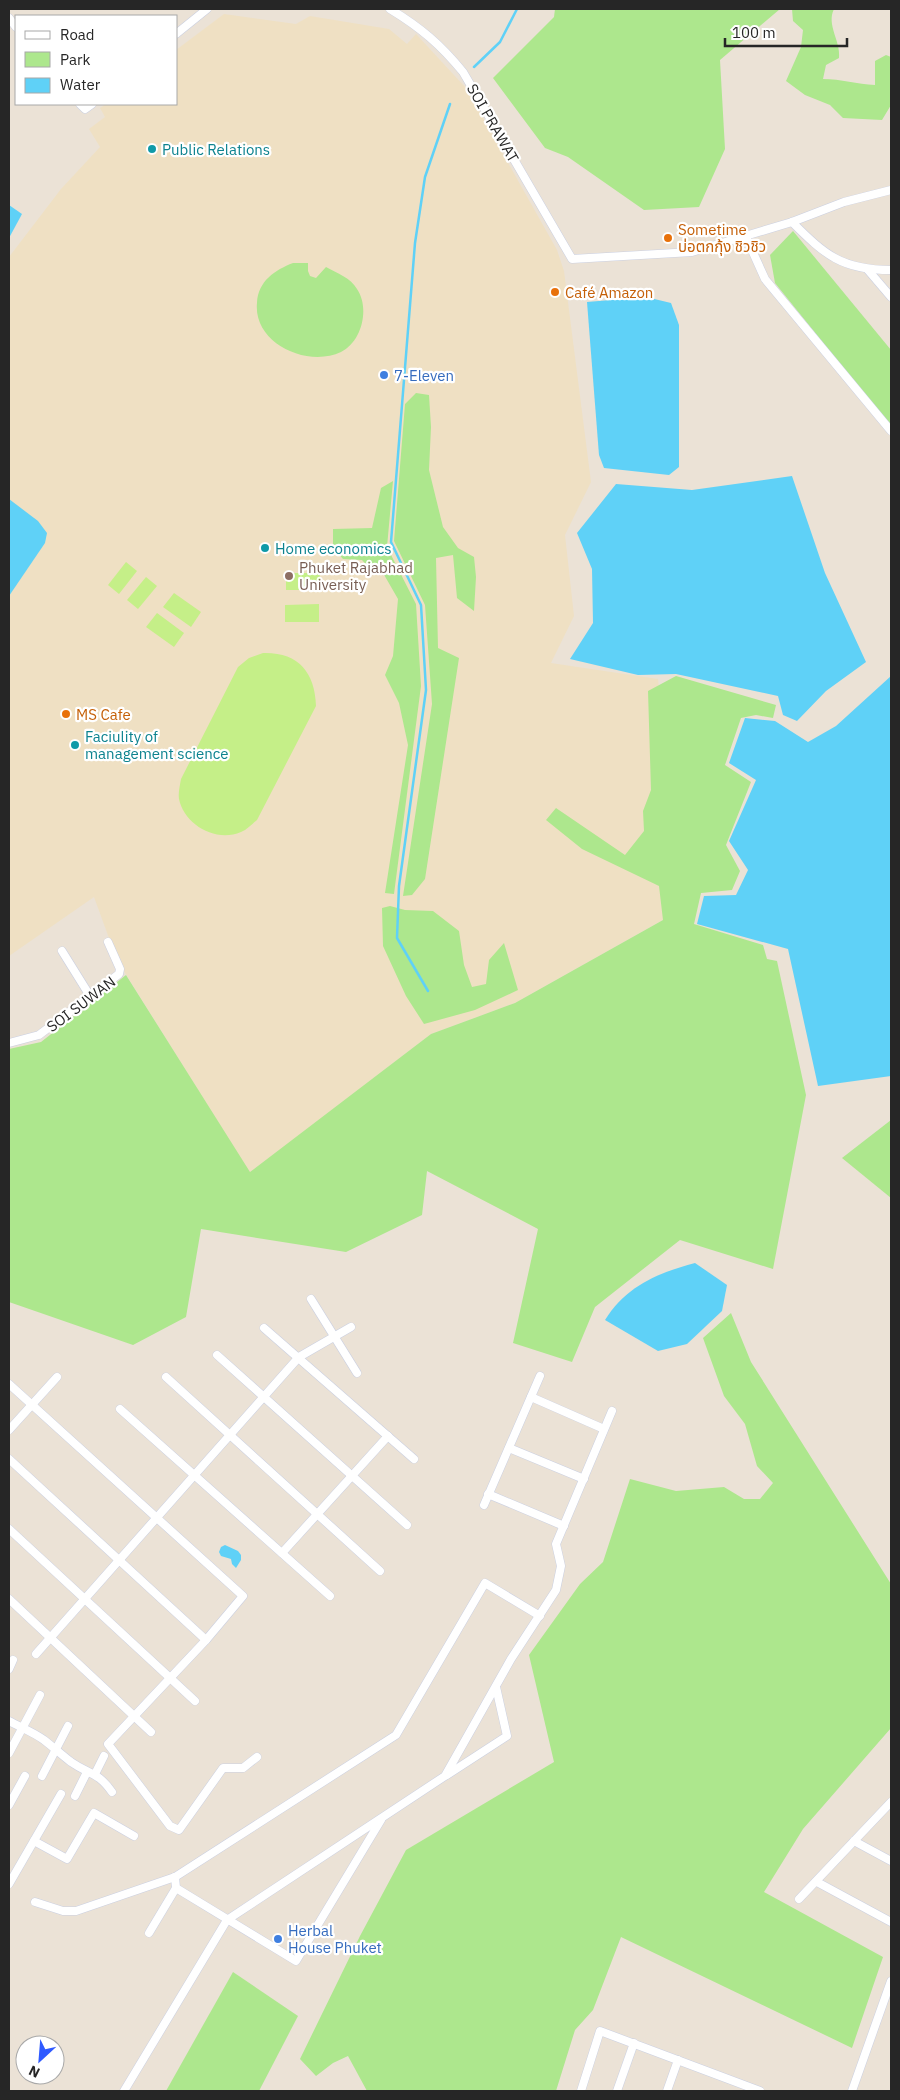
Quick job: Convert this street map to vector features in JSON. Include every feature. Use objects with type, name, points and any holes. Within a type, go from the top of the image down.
[{"type":"street","points":[[178,32],[207,9]]},
{"type":"street","name":"SOI PRAWAT","points":[[390,9],[418,26],[445,50],[463,72],[572,259],[692,252],[746,237]]},
{"type":"street","points":[[81,105],[85,110],[91,105]]},
{"type":"street","points":[[891,190],[844,202],[746,237],[766,279],[891,431]]},
{"type":"street","points":[[792,222],[817,247],[839,262],[868,270],[891,270]]},
{"type":"street","points":[[868,270],[891,297]]},
{"type":"street","name":"SOI SUWAN","points":[[9,1043],[39,1035],[121,971],[108,942]]},
{"type":"street","points":[[62,951],[90,996]]},
{"type":"street","points":[[311,1299],[357,1373]]},
{"type":"street","points":[[36,1654],[299,1357],[352,1327]]},
{"type":"street","points":[[264,1328],[414,1459]]},
{"type":"street","points":[[217,1355],[407,1524]]},
{"type":"street","points":[[484,1505],[540,1376]]},
{"type":"street","points":[[166,1377],[380,1572]]},
{"type":"street","points":[[9,1430],[57,1378]]},
{"type":"street","points":[[9,1384],[243,1596],[206,1640],[108,1744],[170,1826],[179,1830],[223,1768],[243,1768],[257,1757]]},
{"type":"street","points":[[531,1397],[604,1429]]},
{"type":"street","points":[[120,1409],[330,1596]]},
{"type":"street","points":[[445,1776],[496,1686],[556,1590],[561,1566],[556,1544],[612,1411]]},
{"type":"street","points":[[282,1553],[388,1436]]},
{"type":"street","points":[[509,1448],[584,1479]]},
{"type":"street","points":[[9,1459],[206,1640]]},
{"type":"street","points":[[488,1494],[564,1526]]},
{"type":"street","points":[[9,1529],[195,1701]]},
{"type":"street","points":[[35,1902],[63,1912],[76,1911],[175,1877],[396,1734],[485,1583],[540,1616]]},
{"type":"street","points":[[9,1599],[151,1732]]},
{"type":"street","points":[[9,1669],[13,1660]]},
{"type":"street","points":[[124,2091],[227,1920],[506,1736],[496,1686]]},
{"type":"street","points":[[9,1753],[40,1695]]},
{"type":"street","points":[[9,1721],[42,1738],[70,1761],[104,1780],[112,1792]]},
{"type":"street","points":[[42,1776],[68,1726]]},
{"type":"street","points":[[75,1796],[104,1756]]},
{"type":"street","points":[[9,1805],[25,1776]]},
{"type":"street","points":[[9,1884],[61,1794]]},
{"type":"street","points":[[799,1899],[891,1802]]},
{"type":"street","points":[[34,1841],[67,1859],[94,1813],[134,1836]]},
{"type":"street","points":[[176,1888],[296,1961],[383,1818]]},
{"type":"street","points":[[854,1841],[891,1861]]},
{"type":"street","points":[[149,1933],[176,1888],[175,1877]]},
{"type":"street","points":[[817,1882],[891,1922]]},
{"type":"street","points":[[852,2091],[891,1981]]},
{"type":"street","points":[[581,2091],[600,2031],[759,2091]]},
{"type":"street","points":[[617,2091],[634,2044]]},
{"type":"street","points":[[667,2091],[678,2060]]},
{"type":"shaded area","name":"Phuket Rajabhad University","points":[[224,14],[296,24],[310,16],[389,29],[407,44],[416,34],[466,88],[557,250],[564,271],[591,482],[565,535],[574,616],[551,663],[658,679],[686,907],[515,1003],[431,1034],[250,1173],[117,960],[94,897],[9,956],[9,257],[61,189],[100,147],[89,129],[105,117],[100,108],[104,105],[178,105],[178,48]]},
{"type":"green space","points":[[555,9],[780,9],[720,60],[725,149],[699,207],[644,210],[568,157],[545,148],[493,78],[554,17]]},
{"type":"green space","points":[[792,9],[834,9],[832,21],[839,58],[826,65],[823,79],[875,85],[875,61],[886,55],[891,57],[891,105],[882,120],[843,118],[830,105],[805,95],[786,81],[801,47],[803,30],[793,21]]},
{"type":"green space","points":[[793,231],[891,350],[891,427],[775,283],[770,255]]},
{"type":"green space","points":[[293,263],[308,263],[310,276],[316,278],[326,267],[347,279],[357,289],[363,305],[362,324],[354,341],[341,352],[313,357],[298,354],[273,340],[264,330],[258,317],[257,303],[261,288],[274,273]]},
{"type":"green space","points":[[416,393],[429,395],[431,427],[429,470],[443,527],[458,548],[474,557],[476,577],[474,611],[457,598],[453,555],[436,558],[438,648],[459,658],[425,879],[412,895],[403,896],[432,704],[425,605],[394,541],[405,404]]},
{"type":"green space","points":[[393,481],[387,547],[416,604],[421,686],[394,894],[385,893],[408,745],[399,703],[385,675],[393,656],[398,599],[379,566],[371,570],[362,560],[343,559],[333,547],[333,529],[372,528],[381,488]]},
{"type":"green space","points":[[126,562],[137,571],[119,594],[108,585]]},
{"type":"green space","points":[[286,573],[320,573],[320,590],[286,590]]},
{"type":"green space","points":[[146,577],[157,586],[138,609],[127,600]]},
{"type":"green space","points":[[174,593],[201,612],[191,627],[163,607]]},
{"type":"green space","points":[[319,604],[319,622],[285,622],[285,605]]},
{"type":"green space","points":[[157,613],[184,633],[174,647],[146,627]]},
{"type":"green space","points":[[263,653],[286,656],[302,666],[312,683],[316,706],[257,820],[241,832],[231,835],[211,833],[194,823],[182,808],[179,799],[181,779],[238,667],[249,658]]},
{"type":"green space","points":[[676,676],[776,705],[773,718],[756,715],[741,718],[725,765],[751,782],[726,845],[740,871],[732,890],[701,893],[694,924],[763,945],[767,959],[777,961],[806,1095],[773,1269],[680,1240],[595,1307],[572,1362],[513,1343],[538,1229],[427,1171],[422,1215],[346,1252],[201,1229],[186,1317],[133,1345],[9,1302],[9,1049],[41,1042],[126,975],[250,1172],[431,1034],[515,1003],[663,920],[659,886],[582,849],[546,820],[556,808],[625,855],[644,831],[643,811],[651,790],[648,691]]},
{"type":"green space","points":[[390,906],[405,910],[433,911],[459,931],[464,965],[472,987],[486,984],[489,960],[504,943],[518,990],[475,1010],[424,1024],[406,996],[383,946],[382,908]]},
{"type":"green space","points":[[891,1120],[891,1198],[842,1158]]},
{"type":"green space","points":[[731,1313],[751,1362],[891,1584],[891,1728],[803,1829],[764,1892],[883,1957],[852,2048],[621,1937],[593,2010],[575,2030],[556,2091],[367,2091],[348,2056],[333,2063],[316,2076],[300,2059],[360,1936],[406,1850],[554,1762],[529,1655],[580,1584],[603,1562],[630,1479],[676,1491],[724,1487],[744,1499],[760,1499],[773,1483],[757,1466],[745,1424],[724,1396],[703,1338]]},
{"type":"green space","points":[[233,1972],[298,2016],[259,2091],[166,2091]]},
{"type":"water","points":[[9,205],[22,214],[9,238]]},
{"type":"water","points":[[646,297],[671,303],[679,325],[679,467],[669,475],[604,468],[599,455],[587,302]]},
{"type":"water","points":[[792,476],[825,573],[866,662],[826,691],[797,721],[783,715],[778,696],[676,674],[638,675],[570,659],[593,623],[592,569],[577,533],[616,484],[692,490]]},
{"type":"water","points":[[9,499],[38,521],[47,533],[45,543],[9,596]]},
{"type":"water","points":[[891,676],[891,1076],[818,1086],[788,949],[697,924],[704,896],[736,895],[748,870],[729,841],[756,780],[729,763],[745,718],[775,721],[808,742],[836,726]]},
{"type":"water","points":[[695,1263],[727,1285],[722,1311],[687,1344],[658,1351],[605,1320],[623,1298],[644,1282],[668,1271]]},
{"type":"water","points":[[225,1545],[238,1551],[241,1555],[241,1560],[236,1568],[232,1564],[231,1559],[221,1556],[219,1552],[221,1547]]},
{"type":"waterway","points":[[474,67],[500,42],[517,9]]},
{"type":"waterway","points":[[428,991],[397,938],[399,886],[426,690],[421,605],[391,542],[415,243],[425,177],[450,104]]},
{"type":"place","name":"Public Relations","points":[[152,149]]},
{"type":"place","name":"Sometime บ่อตกกุ้ง ชิวชิว","points":[[668,238]]},
{"type":"place","name":"Café Amazon","points":[[555,292]]},
{"type":"place","name":"7-Eleven","points":[[384,375]]},
{"type":"place","name":"Home economics","points":[[265,548]]},
{"type":"place","name":"Phuket Rajabhad University","points":[[289,576]]},
{"type":"place","name":"MS Cafe","points":[[66,714]]},
{"type":"place","name":"Faciulity of management science","points":[[75,745]]},
{"type":"place","name":"Herbal House Phuket","points":[[278,1939]]}]
